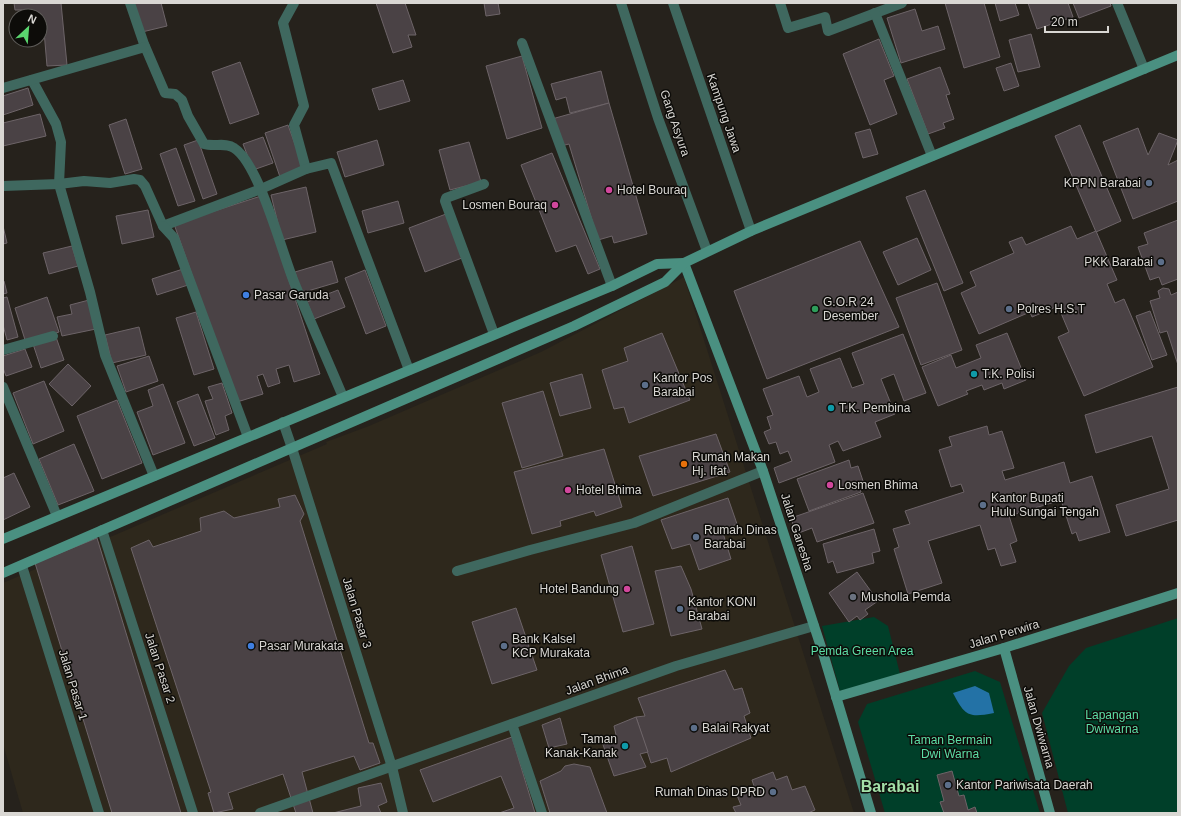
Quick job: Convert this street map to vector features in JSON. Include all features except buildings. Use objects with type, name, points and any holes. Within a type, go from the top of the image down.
[{"type":"street","points":[[130,3],[145,47],[165,93],[175,94],[182,100],[188,116],[204,144],[210,146],[219,145],[234,147],[243,156],[261,189],[294,281],[343,397]]},
{"type":"street","points":[[294,3],[283,23],[304,106],[294,125],[306,169]]},
{"type":"street","name":"Gang Asyura","points":[[621,3],[658,118],[707,251]]},
{"type":"street","name":"Kampung Jawa","points":[[673,3],[751,231]]},
{"type":"street","points":[[780,3],[788,28],[825,16],[828,30],[902,3]]},
{"type":"street","points":[[1117,3],[1144,69]]},
{"type":"street","points":[[875,13],[932,156]]},
{"type":"street","points":[[522,43],[612,286]]},
{"type":"street","points":[[3,88],[145,47]]},
{"type":"street","points":[[3,573],[574,326],[665,282],[684,263],[751,231],[1178,55]]},
{"type":"street","points":[[32,80],[56,124],[61,142],[60,184],[90,292],[105,355],[154,476]]},
{"type":"street","points":[[163,226],[261,189],[306,169],[331,162],[409,370]]},
{"type":"street","points":[[3,186],[60,184],[84,181],[110,183],[134,178],[140,180],[150,194],[163,226],[174,238],[248,437]]},
{"type":"street","points":[[484,184],[446,198],[445,201],[494,334]]},
{"type":"street","points":[[3,539],[612,286],[657,264],[684,263]]},
{"type":"street","name":"Jalan Ganesha","points":[[684,263],[763,471],[814,626],[871,813]]},
{"type":"street","points":[[3,350],[53,336]]},
{"type":"street","points":[[3,387],[57,516]]},
{"type":"street","name":"Jalan Pasar 3","points":[[283,422],[392,767],[403,813]]},
{"type":"street","points":[[457,571],[634,522],[763,471]]},
{"type":"street","name":"Jalan Pasar 2","points":[[102,530],[192,813]]},
{"type":"street","name":"Jalan Pasar 1","points":[[22,566],[99,813]]},
{"type":"street","name":"Jalan Perwira","points":[[836,697],[1004,648],[1178,593]]},
{"type":"street","name":"Jalan Bhima","points":[[260,813],[676,666],[814,626]]},
{"type":"street","name":"Jalan Dwiwarna","points":[[1004,648],[1050,813]]},
{"type":"street","points":[[512,724],[542,813]]},
{"type":"shaded area","points":[[684,277],[854,813],[23,813],[3,744],[3,583],[327,444],[326,442],[369,426],[541,352]]},
{"type":"green space","name":"Pemda Green Area","points":[[874,617],[888,626],[900,674],[840,691],[822,626]]},
{"type":"green space","name":"Lapangan Dwiwarna","points":[[1178,618],[1178,813],[1068,813],[1042,713],[1069,666],[1086,648]]},
{"type":"green space","name":"Taman Bermain Dwi Warna","points":[[975,671],[1000,682],[1040,813],[885,813],[858,722],[867,704]]},
{"type":"water","points":[[975,686],[989,693],[994,713],[973,715],[968,714],[961,707],[953,693]]},
{"type":"place","name":"KPPN Barabai","points":[[1149,183]]},
{"type":"place","name":"Hotel Bouraq","points":[[609,190]]},
{"type":"place","name":"Losmen Bouraq","points":[[555,205]]},
{"type":"place","name":"PKK Barabai","points":[[1161,262]]},
{"type":"place","name":"Pasar Garuda","points":[[246,295]]},
{"type":"place","name":"G.O.R 24 Desember","points":[[815,309]]},
{"type":"place","name":"Polres H.S.T","points":[[1009,309]]},
{"type":"place","name":"T.K. Polisi","points":[[974,374]]},
{"type":"place","name":"Kantor Pos Barabai","points":[[645,385]]},
{"type":"place","name":"T.K. Pembina","points":[[831,408]]},
{"type":"place","name":"Rumah Makan Hj. Ifat","points":[[684,464]]},
{"type":"place","name":"Losmen Bhima","points":[[830,485]]},
{"type":"place","name":"Hotel Bhima","points":[[568,490]]},
{"type":"place","name":"Kantor Bupati Hulu Sungai Tengah","points":[[983,505]]},
{"type":"place","name":"Rumah Dinas Barabai","points":[[696,537]]},
{"type":"place","name":"Hotel Bandung","points":[[627,589]]},
{"type":"place","name":"Musholla Pemda","points":[[853,597]]},
{"type":"place","name":"Kantor KONI Barabai","points":[[680,609]]},
{"type":"place","name":"Pasar Murakata","points":[[251,646]]},
{"type":"place","name":"Bank Kalsel KCP Murakata","points":[[504,646]]},
{"type":"place","name":"Balai Rakyat","points":[[694,728]]},
{"type":"place","name":"Taman Kanak-Kanak","points":[[625,746]]},
{"type":"place","name":"Kantor Pariwisata Daerah","points":[[948,785]]},
{"type":"place","name":"Rumah Dinas DPRD","points":[[773,792]]},
{"type":"district","name":"Barabai","points":[[890,786]]}]
